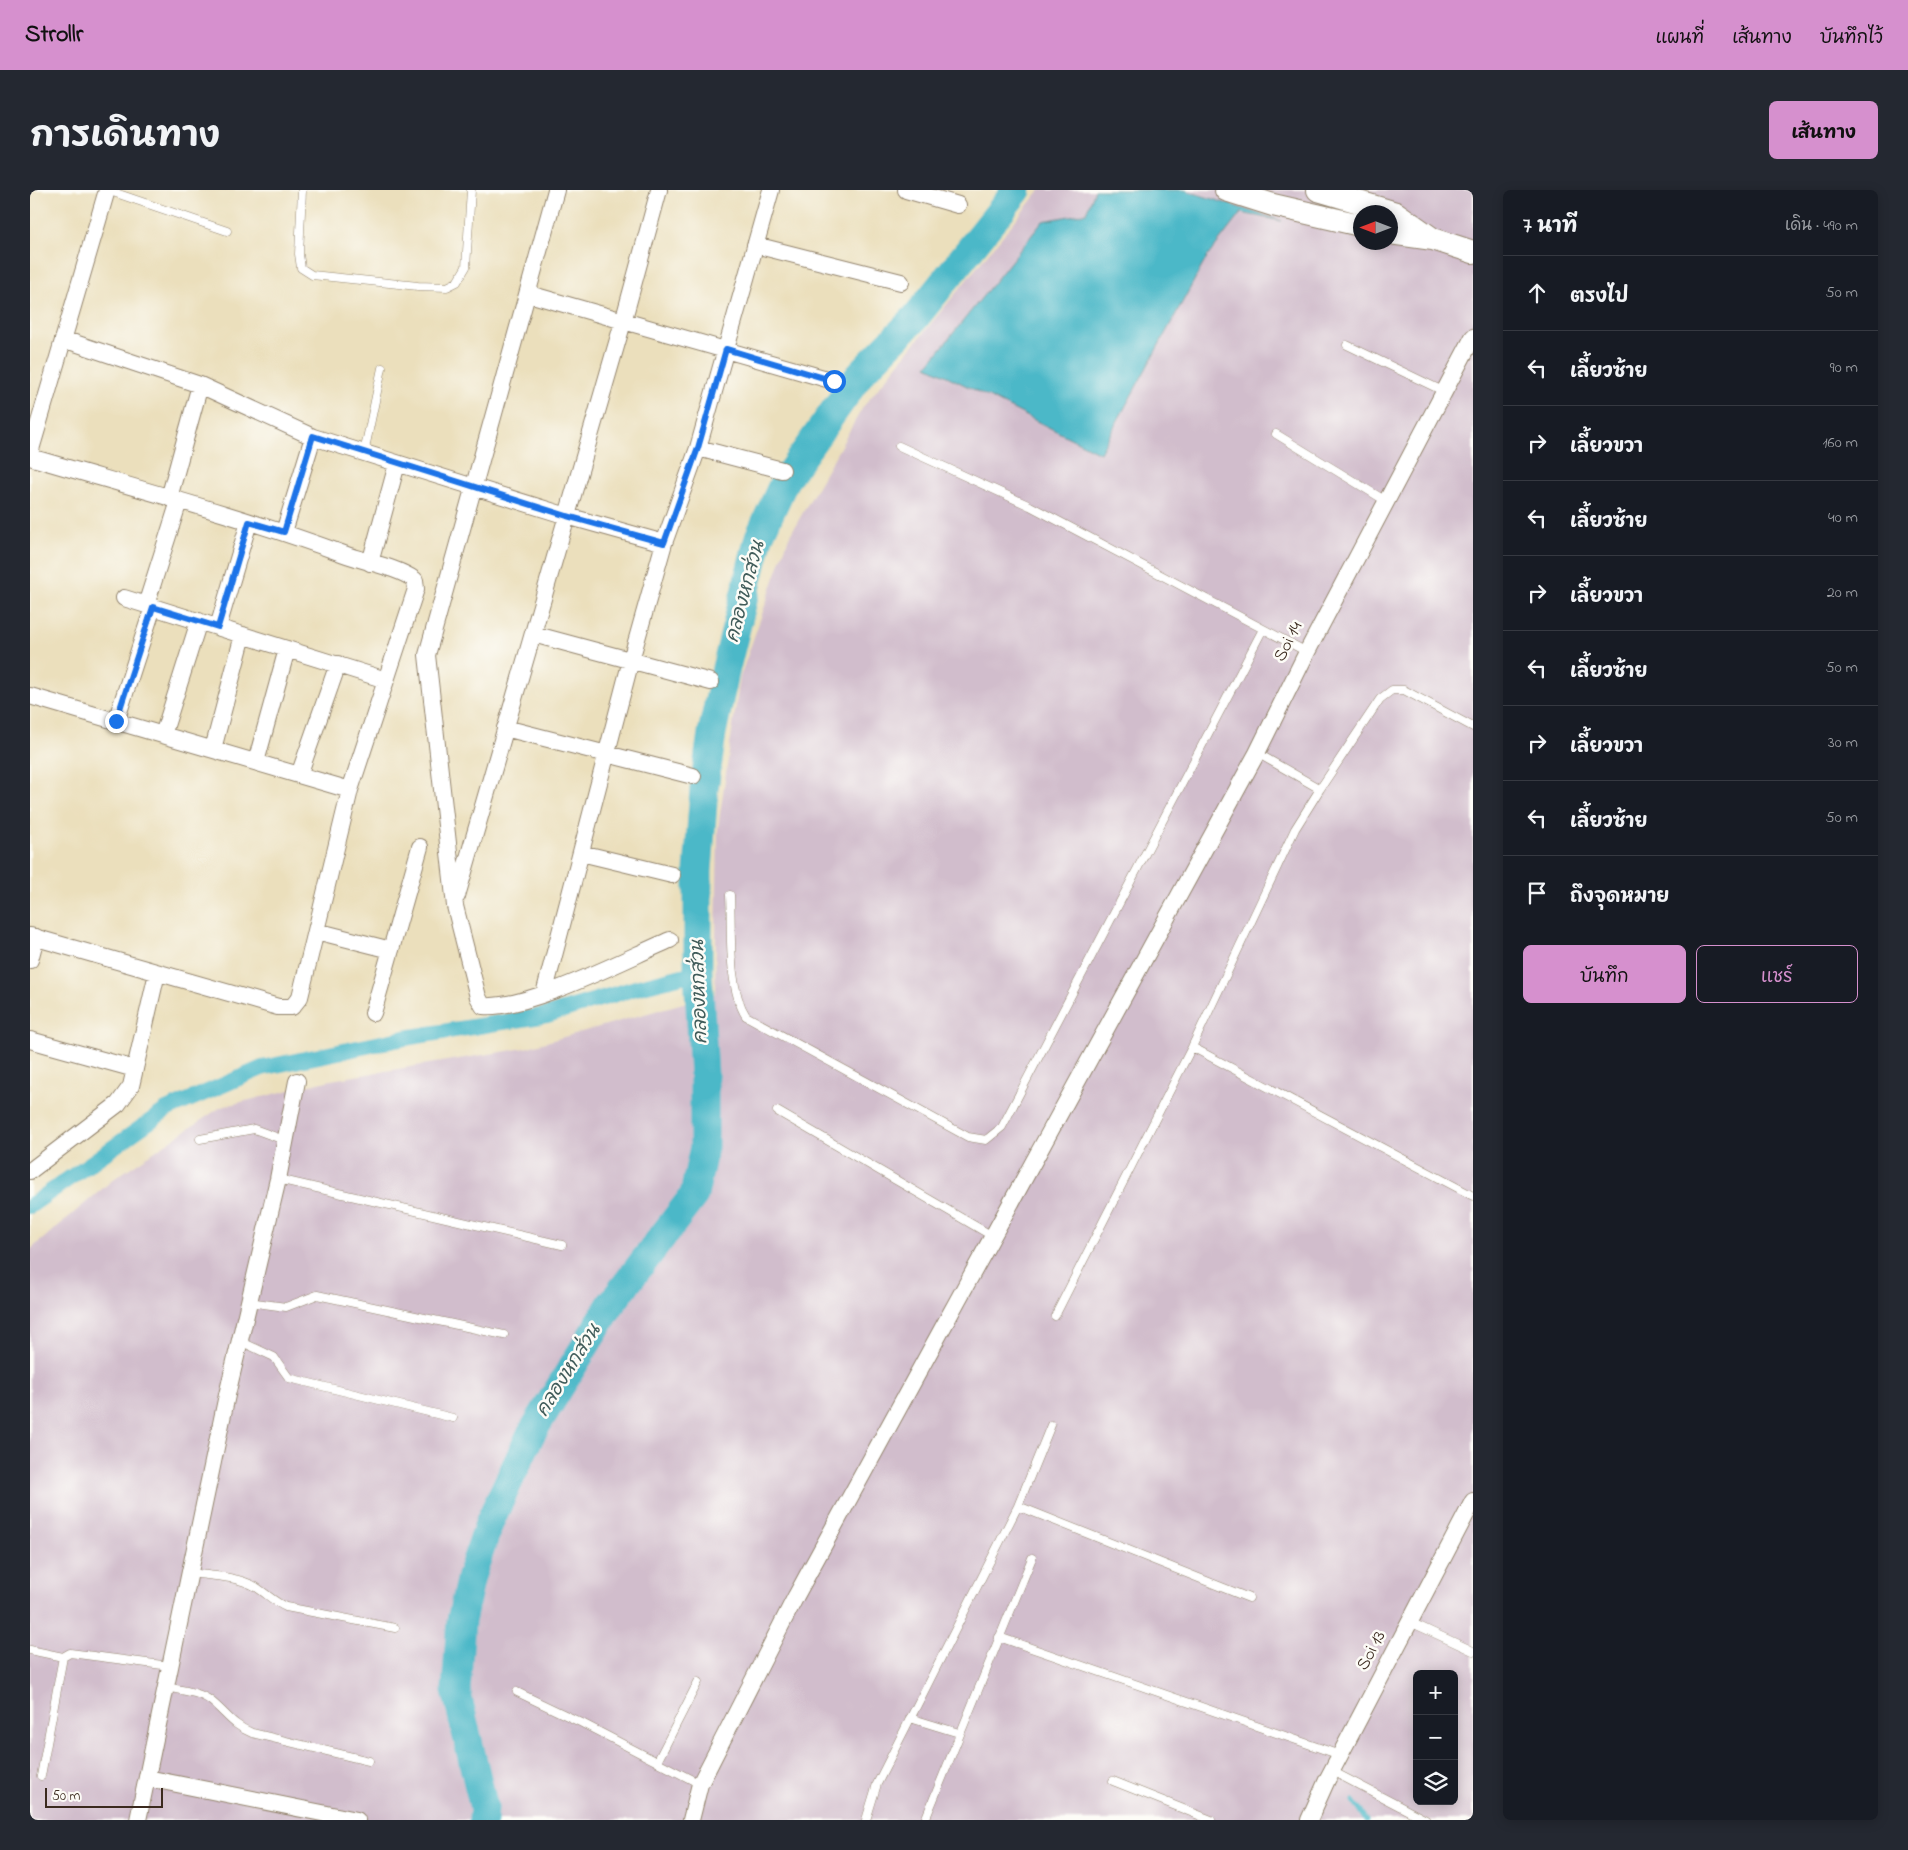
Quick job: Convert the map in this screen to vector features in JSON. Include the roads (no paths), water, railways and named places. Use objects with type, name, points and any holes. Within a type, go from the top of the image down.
[{"type":"main road","points":[[1226,190],[1353,224]]},
{"type":"main road","points":[[1318,190],[1396,213],[1433,239]]},
{"type":"main road","points":[[1398,234],[1433,239],[1473,252]]},
{"type":"street","points":[[30,453],[108,190]]},
{"type":"street","points":[[556,190],[427,655],[454,906],[478,996],[483,1006],[494,1007],[544,994],[670,940]]},
{"type":"street","points":[[454,906],[623,322],[659,190]]},
{"type":"street","points":[[544,994],[631,660],[664,543],[698,448],[771,190]]},
{"type":"street","points":[[906,190],[958,205]]},
{"type":"street","points":[[755,244],[901,282]]},
{"type":"street","points":[[528,294],[834,381]]},
{"type":"street","name":"Soi 14","points":[[691,1820],[700,1784],[796,1596],[1257,753],[1306,652],[1473,337]]},
{"type":"street","points":[[63,339],[200,385],[313,436],[567,516],[664,543]]},
{"type":"street","points":[[116,721],[150,606],[200,385]]},
{"type":"street","points":[[284,532],[313,436]]},
{"type":"street","points":[[698,448],[782,470]]},
{"type":"street","points":[[30,457],[284,532],[370,564],[408,574],[415,580],[416,589],[350,790],[300,997],[292,1007],[278,1007],[33,936],[30,960]]},
{"type":"street","points":[[370,564],[398,464]]},
{"type":"street","points":[[218,627],[249,522]]},
{"type":"street","points":[[124,598],[386,680]]},
{"type":"street","points":[[163,735],[199,621]]},
{"type":"street","points":[[533,634],[711,682]]},
{"type":"street","points":[[213,749],[244,635]]},
{"type":"street","points":[[256,762],[288,649]]},
{"type":"street","points":[[300,775],[338,664]]},
{"type":"street","points":[[30,696],[350,790]]},
{"type":"street","points":[[505,728],[694,776]]},
{"type":"street","points":[[374,1013],[420,847]]},
{"type":"street","points":[[581,853],[672,875]]},
{"type":"street","points":[[316,931],[392,950]]},
{"type":"street","points":[[30,1171],[118,1104],[131,1086],[158,973]]},
{"type":"street","points":[[30,1040],[135,1069]]},
{"type":"street","points":[[138,1820],[248,1302],[278,1179],[284,1140],[297,1081]]},
{"type":"street","name":"Soi 13","points":[[1309,1820],[1340,1755],[1473,1501]]},
{"type":"street","points":[[147,1778],[301,1814],[357,1820]]},
{"type":"lane","points":[[108,190],[226,231]]},
{"type":"lane","points":[[302,190],[299,254],[301,268],[312,275],[418,286],[448,287],[457,282],[466,268],[471,190]]},
{"type":"lane","points":[[1348,345],[1443,391]]},
{"type":"lane","points":[[364,453],[382,368]]},
{"type":"lane","points":[[1276,434],[1386,501]]},
{"type":"lane","points":[[899,446],[1030,506],[1306,652]]},
{"type":"lane","points":[[730,895],[735,989],[739,1006],[746,1016],[968,1137],[986,1140],[1002,1127],[1263,629]]},
{"type":"lane","points":[[1055,1316],[1192,1047],[1295,829],[1380,698],[1392,690],[1404,690],[1473,727]]},
{"type":"lane","points":[[1257,753],[1320,789]]},
{"type":"lane","points":[[1192,1047],[1473,1196]]},
{"type":"lane","points":[[777,1111],[994,1237]]},
{"type":"lane","points":[[200,1138],[254,1129],[284,1140]]},
{"type":"lane","points":[[278,1179],[562,1245]]},
{"type":"lane","points":[[248,1302],[286,1307],[317,1295],[504,1335]]},
{"type":"lane","points":[[240,1341],[274,1357],[288,1378],[453,1418]]},
{"type":"lane","points":[[866,1820],[877,1784],[1018,1506],[1051,1425]]},
{"type":"lane","points":[[1018,1506],[1249,1598]]},
{"type":"lane","points":[[925,1820],[1032,1558]]},
{"type":"lane","points":[[190,1573],[238,1581],[256,1587],[272,1601],[286,1606],[395,1628]]},
{"type":"lane","points":[[1410,1622],[1473,1651]]},
{"type":"lane","points":[[999,1637],[1340,1755]]},
{"type":"lane","points":[[30,1650],[63,1657],[70,1653],[170,1666]]},
{"type":"lane","points":[[41,1776],[63,1657]]},
{"type":"lane","points":[[657,1762],[698,1682]]},
{"type":"lane","points":[[166,1687],[193,1693],[211,1701],[237,1727],[252,1733],[369,1761]]},
{"type":"lane","points":[[517,1692],[700,1784]]},
{"type":"lane","points":[[910,1718],[960,1733]]},
{"type":"lane","points":[[1332,1771],[1426,1820]]},
{"type":"lane","points":[[1113,1781],[1211,1820]]},
{"type":"water","points":[[1095,190],[1184,190],[1282,221],[1241,213],[1207,257],[1100,453],[927,366],[1043,221],[1086,213]]},
{"type":"waterway","name":"คลองหกส่วน","points":[[483,1820],[484,1808],[456,1690],[461,1621],[471,1576],[490,1521],[531,1434],[611,1304],[694,1195],[704,1147],[704,1075],[698,972],[698,871],[704,789],[712,733],[726,668],[759,537],[785,480],[861,373],[915,318],[1017,190]]},
{"type":"waterway","points":[[30,1206],[166,1110],[262,1068],[405,1038],[547,1015],[639,987],[698,972]]},
{"type":"waterway","points":[[1353,1801],[1367,1820]]}]
